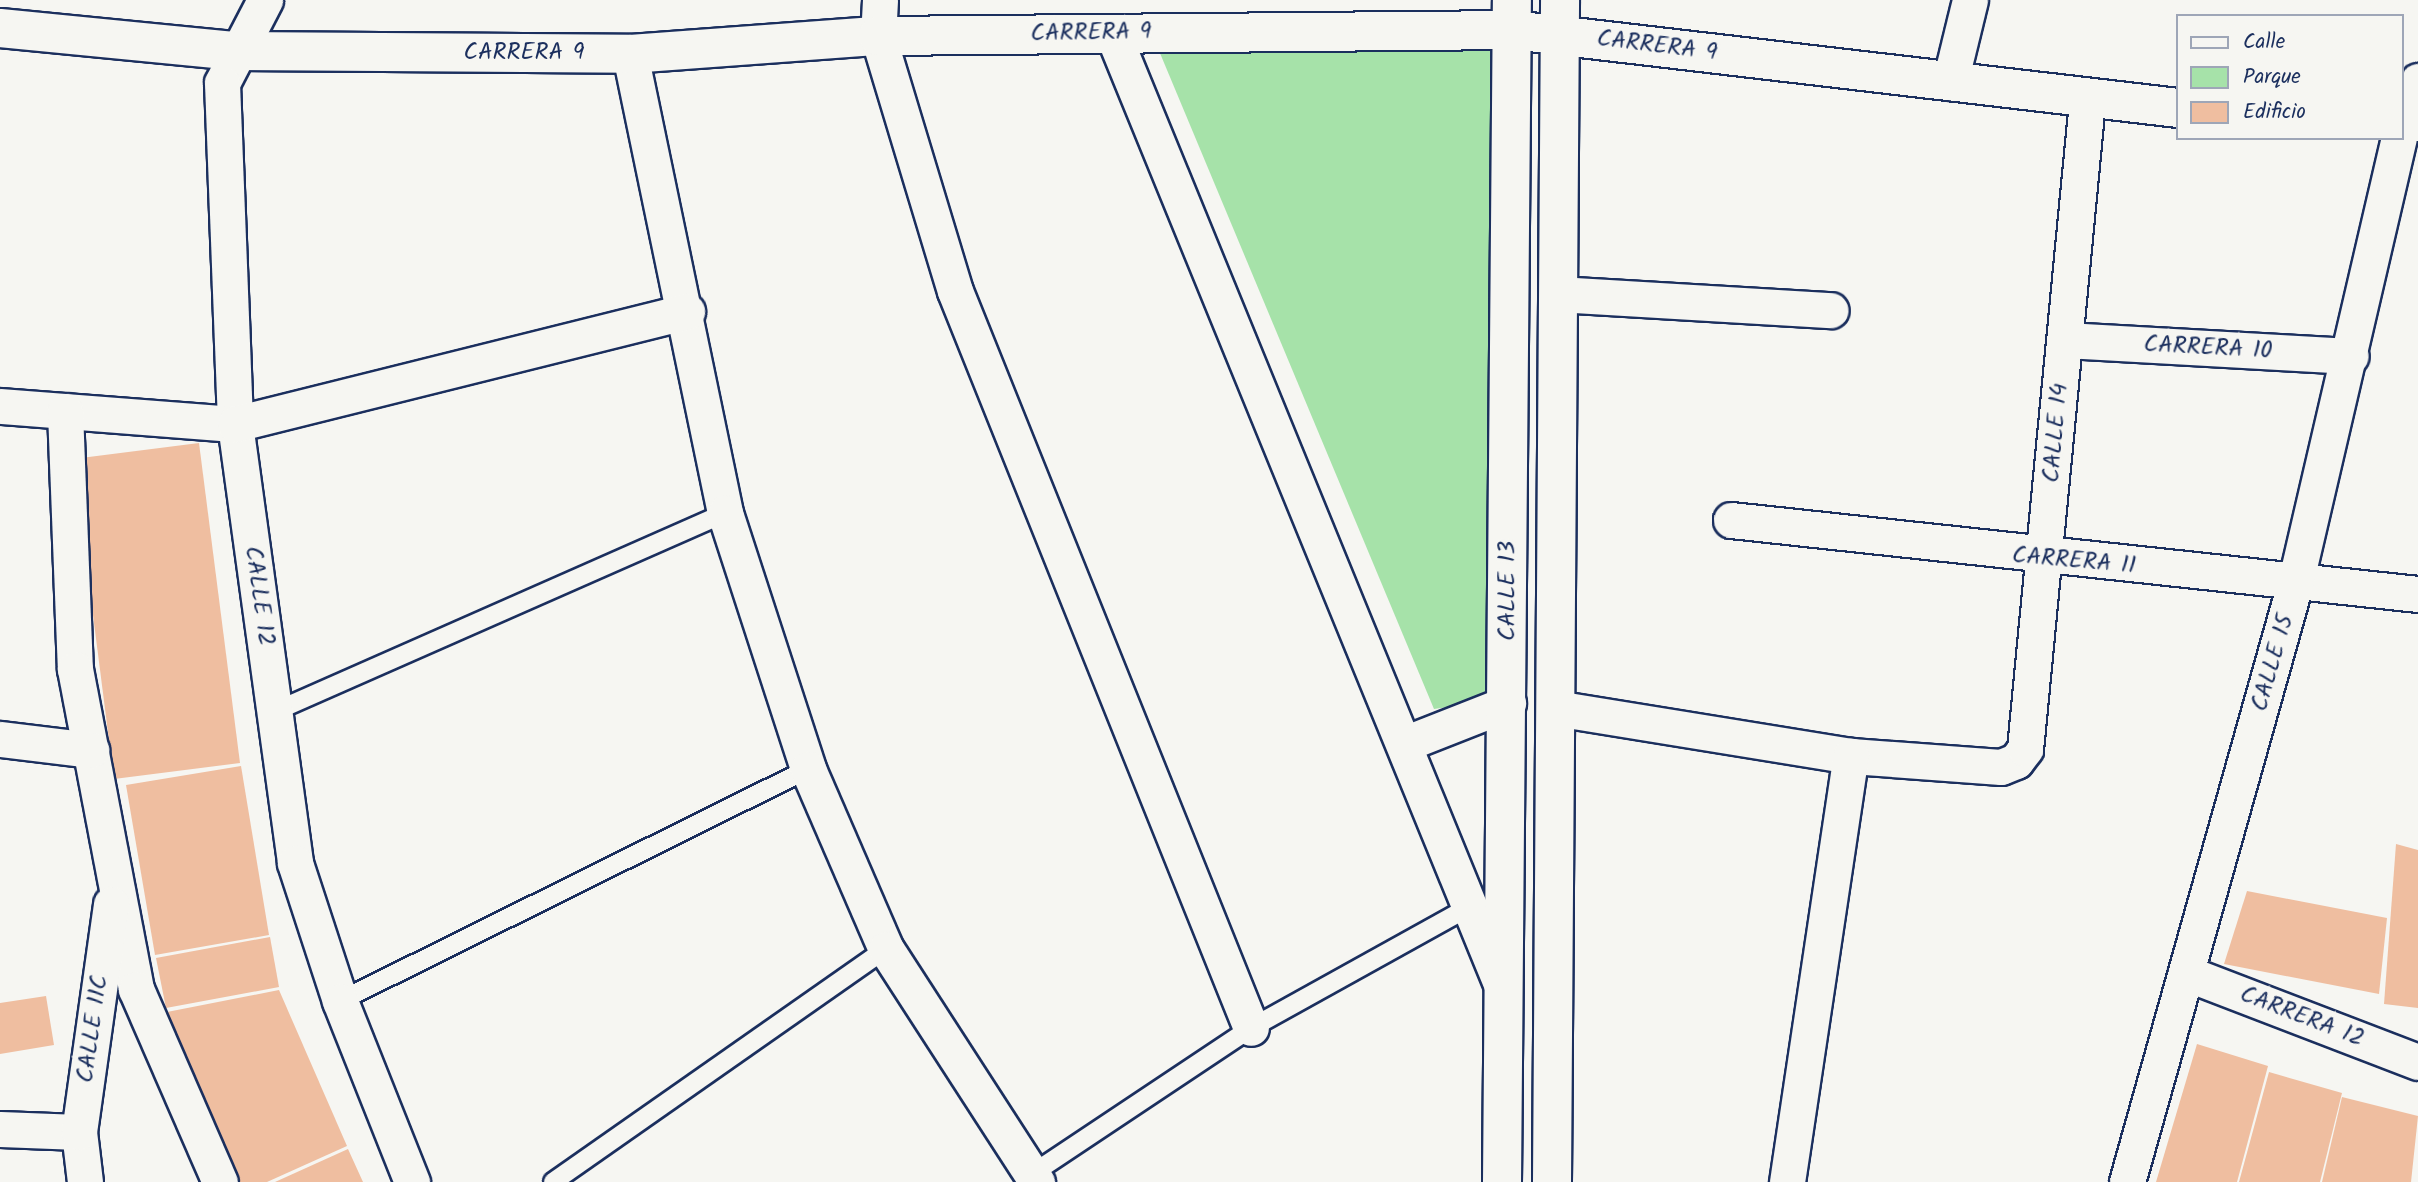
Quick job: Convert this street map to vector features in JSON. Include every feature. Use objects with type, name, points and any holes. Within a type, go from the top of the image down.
[{"type":"main road","name":"CARRERA 9","points":[[0,28],[236,51],[630,54],[879,18],[1112,32],[1513,15],[1560,17],[2087,102],[2176,108]]},
{"type":"main road","name":"CALLE 13","points":[[1502,1182],[1506,996],[1513,15]]},
{"type":"main road","name":"CALLE 13","points":[[1552,1182],[1560,17]]},
{"type":"street","name":"CALLE 12","points":[[265,0],[236,51],[222,83],[235,424],[295,863],[340,1001],[412,1182]]},
{"type":"street","points":[[1950,82],[1970,0]]},
{"type":"street","points":[[879,18],[955,291],[1251,1028]]},
{"type":"street","points":[[1112,32],[1506,996]]},
{"type":"street","points":[[630,54],[687,311],[725,513],[808,769],[886,949],[1030,1179]]},
{"type":"street","points":[[2404,118],[2418,81]]},
{"type":"street","name":"CALLE 14","points":[[1851,756],[2001,767],[2015,761],[2025,749],[2087,102]]},
{"type":"street","name":"CALLE 15","points":[[2127,1182],[2296,580],[2351,356],[2399,140]]},
{"type":"street","points":[[1558,294],[1831,310]]},
{"type":"street","points":[[0,407],[235,424],[687,311]]},
{"type":"street","name":"CARRERA 10","points":[[2065,340],[2351,356]]},
{"type":"street","points":[[65,411],[75,669],[136,989],[220,1182]]},
{"type":"street","name":"CARRERA 11","points":[[1731,520],[2045,559],[2296,580],[2418,594]]},
{"type":"street","points":[[1404,744],[1508,704]]},
{"type":"street","points":[[1555,708],[1851,756],[1787,1182]]},
{"type":"street","points":[[0,739],[91,750]]},
{"type":"street","name":"CALLE 11C","points":[[85,1182],[79,1132],[115,876]]},
{"type":"street","name":"CARRERA 12","points":[[2186,973],[2418,1062]]},
{"type":"street","points":[[0,1129],[79,1132]]},
{"type":"lane","points":[[276,711],[725,513]]},
{"type":"lane","points":[[340,1001],[808,769]]},
{"type":"lane","points":[[1030,1179],[1251,1028],[1471,906]]},
{"type":"lane","points":[[553,1182],[886,949]]},
{"type":"green space","points":[[1157,46],[1508,50],[1491,701],[1434,709]]},
{"type":"building","points":[[199,443],[240,763],[114,779],[73,459]]},
{"type":"building","points":[[241,766],[269,935],[155,955],[126,785]]},
{"type":"building","points":[[2396,844],[2418,850],[2418,1008],[2384,1004]]},
{"type":"building","points":[[2247,891],[2387,918],[2379,994],[2224,964]]},
{"type":"building","points":[[270,937],[279,987],[166,1008],[156,958]]},
{"type":"building","points":[[279,990],[347,1146],[267,1182],[239,1182],[167,1012]]},
{"type":"building","points":[[46,996],[54,1045],[0,1054],[0,1003]]},
{"type":"building","points":[[2197,1044],[2268,1066],[2237,1182],[2156,1182]]},
{"type":"building","points":[[2269,1072],[2342,1093],[2320,1182],[2239,1182]]},
{"type":"building","points":[[2342,1097],[2418,1116],[2411,1182],[2322,1182]]},
{"type":"building","points":[[348,1149],[363,1182],[275,1182]]}]
